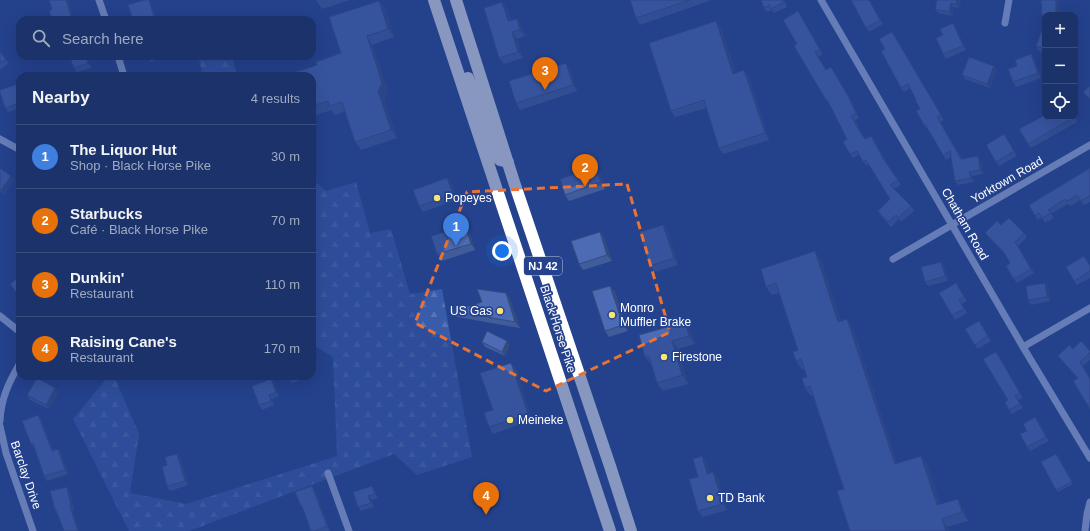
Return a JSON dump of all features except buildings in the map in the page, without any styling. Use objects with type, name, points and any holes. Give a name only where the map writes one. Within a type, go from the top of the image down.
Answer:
[{"type":"highway","name":"Black Horse Pike","points":[[434,0],[610,531]]},
{"type":"highway","name":"Black Horse Pike","points":[[456,0],[508,162],[631,531]]},
{"type":"highway","points":[[447,40],[455,44],[457,47],[497,157],[500,160],[508,162]]},
{"type":"street","points":[[99,0],[105,16]]},
{"type":"street","name":"Chatham Road","points":[[821,0],[1023,347],[1090,458]]},
{"type":"street","points":[[1005,23],[1009,0]]},
{"type":"street","points":[[119,60],[123,72]]},
{"type":"street","points":[[0,139],[16,148]]},
{"type":"street","name":"Yorktown Road","points":[[893,259],[1090,145]]},
{"type":"street","points":[[1023,347],[1090,308]]},
{"type":"street","points":[[0,316],[16,329]]},
{"type":"street","points":[[0,420],[0,408],[3,395],[16,370]]},
{"type":"street","name":"Barclay Drive","points":[[0,426],[6,453],[34,531]]},
{"type":"street","points":[[328,473],[349,531]]},
{"type":"street","points":[[1085,531],[1090,502]]},
{"type":"highlighted area","points":[[627,184],[670,332],[546,391],[415,323],[467,192]]},
{"type":"green space","points":[[199,60],[233,60],[236,72],[202,72]]},
{"type":"green space","points":[[316,182],[326,191],[356,182],[370,233],[391,229],[410,294],[442,289],[472,457],[417,475],[394,454],[189,531],[129,531],[73,419],[106,380],[116,380],[139,434],[130,493],[186,504],[337,456],[333,357],[316,346]]},
{"type":"place","name":"Dunkin'","points":[[545,90]]},
{"type":"place","name":"Starbucks","points":[[585,187]]},
{"type":"place","name":"Popeyes","points":[[437,198]]},
{"type":"place","name":"The Liquor Hut","points":[[456,246]]},
{"type":"place","name":"US Gas","points":[[500,311]]},
{"type":"place","name":"Monro Muffler Brake","points":[[612,315]]},
{"type":"place","name":"Firestone","points":[[664,357]]},
{"type":"place","name":"Meineke","points":[[510,420]]},
{"type":"place","name":"TD Bank","points":[[710,498]]},
{"type":"place","name":"Raising Cane's","points":[[486,515]]}]
